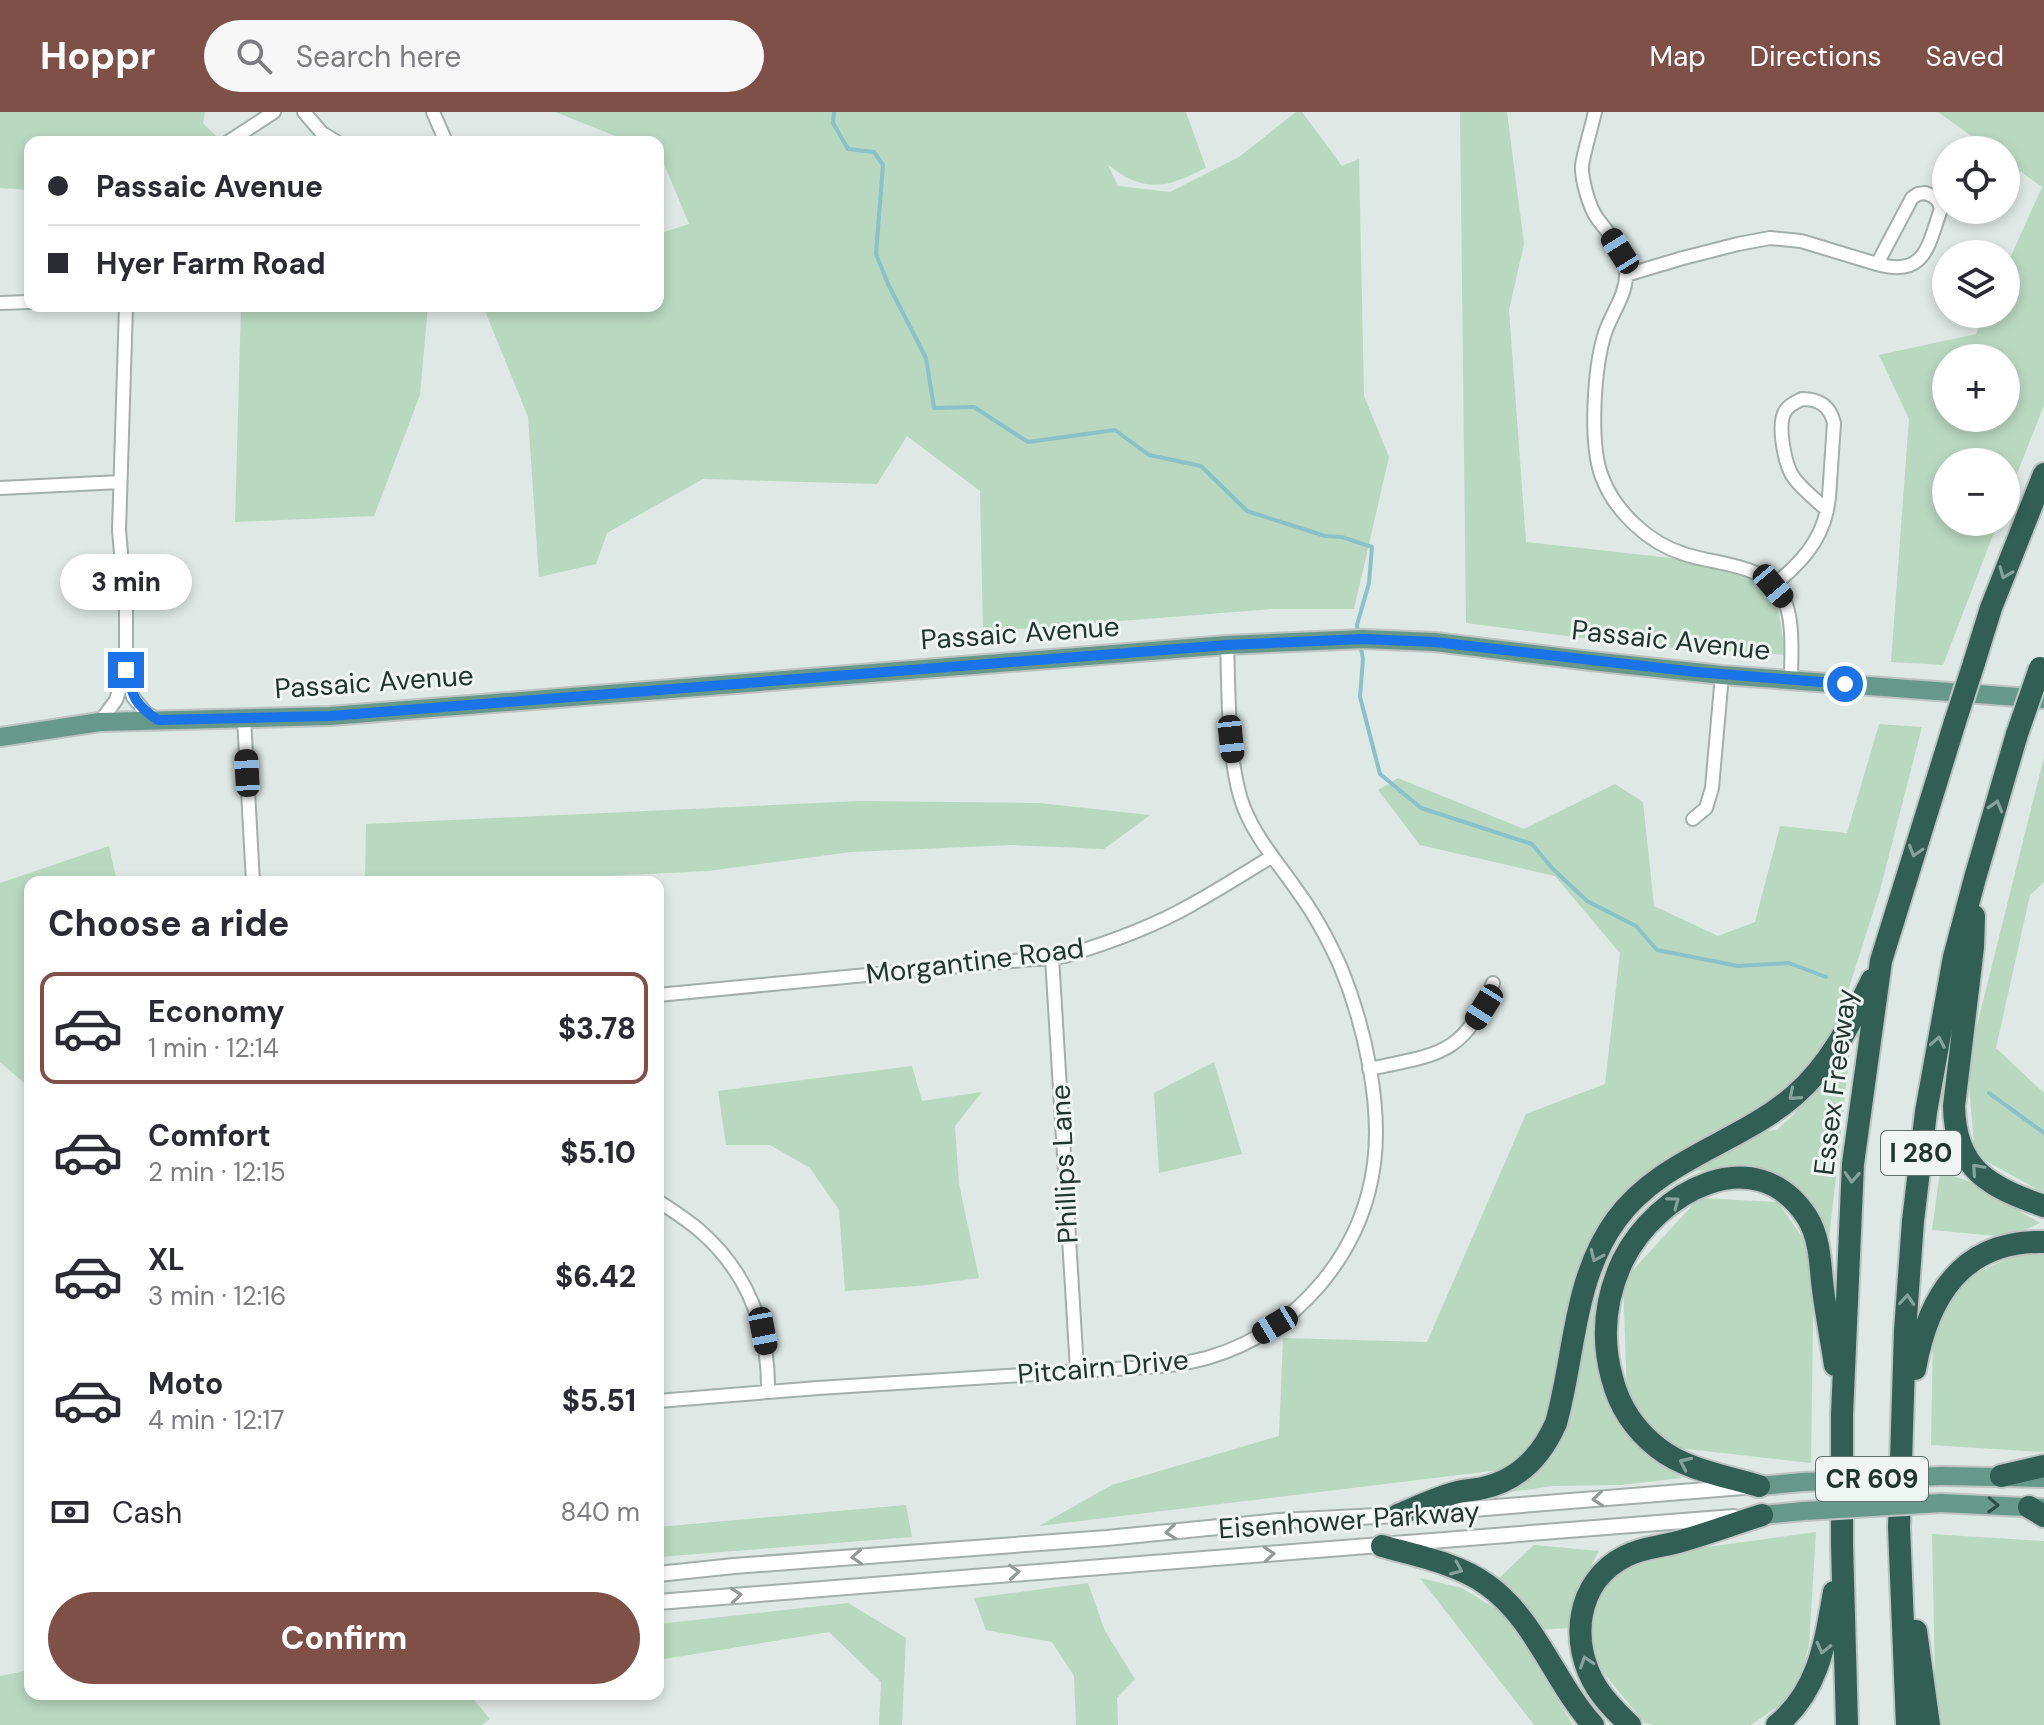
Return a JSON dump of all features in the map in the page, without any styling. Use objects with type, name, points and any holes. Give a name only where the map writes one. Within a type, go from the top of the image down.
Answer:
[{"type":"highway","name":"Essex Freeway","points":[[1847,1725],[1842,1415],[1853,1164],[1881,961],[1991,608],[2044,474]]},
{"type":"highway","name":"I 280","points":[[1907,1725],[1899,1527],[1906,1316],[1926,1112],[1954,957],[2017,734],[2042,663]]},
{"type":"highway","points":[[1975,878],[1973,947],[1954,1106],[1955,1125],[1965,1155],[1984,1178],[2010,1193],[2044,1206]]},
{"type":"highway","points":[[1398,1515],[1455,1493],[1503,1482],[1531,1463],[1556,1423],[1583,1292],[1597,1253],[1616,1221],[1657,1181],[1777,1109],[1801,1089],[1823,1066],[1849,1025],[1881,961]]},
{"type":"highway","points":[[1759,1486],[1696,1468],[1660,1450],[1634,1424],[1614,1384],[1606,1351],[1611,1293],[1632,1244],[1667,1206],[1712,1181],[1741,1177],[1772,1186],[1800,1208],[1817,1241],[1842,1415]]},
{"type":"highway","points":[[1903,1434],[1920,1340],[1945,1286],[1957,1273],[1986,1254],[2018,1243],[2044,1242]]},
{"type":"highway","points":[[2001,1476],[2044,1466]]},
{"type":"highway","points":[[1630,1725],[1598,1689],[1583,1658],[1580,1628],[1590,1589],[1606,1571],[1626,1556],[1762,1515]]},
{"type":"highway","points":[[1899,1527],[1929,1725]]},
{"type":"highway","points":[[1777,1725],[1797,1704],[1820,1663],[1842,1544]]},
{"type":"highway","points":[[1382,1546],[1444,1563],[1485,1583],[1504,1598],[1576,1705],[1593,1725]]},
{"type":"main road","name":"Passaic Avenue","points":[[0,737],[100,722],[330,716],[1227,645],[1356,640],[1435,642],[1722,675],[2044,699]]},
{"type":"main road","name":"Eisenhower Parkway","points":[[1759,1486],[1941,1476],[2044,1478]]},
{"type":"main road","name":"Eisenhower Parkway","points":[[1762,1515],[1941,1503],[2039,1511]]},
{"type":"street","points":[[237,136],[274,112]]},
{"type":"street","points":[[304,112],[327,136]]},
{"type":"street","points":[[433,112],[443,136]]},
{"type":"street","points":[[1595,112],[1582,169],[1594,214],[1620,251],[1626,267],[1626,283],[1598,358],[1594,394],[1600,474],[1612,499],[1632,522],[1652,538],[1680,553],[1746,568],[1761,575],[1773,586],[1783,599],[1789,615],[1791,680]]},
{"type":"street","points":[[1626,275],[1770,238],[1801,241],[1877,264],[1901,268],[1912,265],[1926,253],[1941,209],[1934,196],[1925,193],[1912,198],[1877,264]]},
{"type":"street","points":[[0,303],[24,302]]},
{"type":"street","points":[[126,312],[119,530],[126,611],[126,670],[133,697],[146,713],[158,720]]},
{"type":"street","points":[[1773,586],[1798,565],[1816,541],[1827,510],[1834,423],[1832,415],[1821,402],[1802,399],[1792,404],[1782,417],[1787,465],[1794,478],[1827,510]]},
{"type":"street","points":[[0,488],[120,482]]},
{"type":"street","name":"Pitcairn Drive","points":[[664,1401],[1162,1366],[1210,1357],[1244,1343],[1275,1325],[1312,1294],[1342,1255],[1358,1222],[1369,1188],[1376,1140],[1369,1069],[1356,1010],[1341,968],[1321,928],[1271,857],[1243,807],[1235,776],[1231,739],[1227,645]]},
{"type":"street","points":[[100,722],[116,700],[126,670]]},
{"type":"street","points":[[1693,819],[1706,808],[1712,788],[1722,675]]},
{"type":"street","points":[[244,718],[253,876]]},
{"type":"street","name":"Morgantine Road","points":[[664,994],[1065,956],[1100,946],[1190,906],[1271,857]]},
{"type":"street","name":"Phillips Lane","points":[[1052,957],[1077,1370]]},
{"type":"street","points":[[1369,1069],[1445,1051],[1474,1023],[1493,983]]},
{"type":"street","points":[[664,1205],[714,1244],[739,1276],[763,1331],[769,1371],[768,1392]]},
{"type":"street","name":"Eisenhower Parkway","points":[[664,1573],[1279,1521],[1398,1515],[1759,1486]]},
{"type":"street","name":"Eisenhower Parkway","points":[[664,1601],[956,1576],[1762,1515]]},
{"type":"green space","points":[[0,112],[205,112],[203,123],[216,136],[24,136],[24,190],[0,188]]},
{"type":"green space","points":[[555,112],[1186,112],[1206,168],[1178,181],[1151,185],[1127,178],[1108,165],[1118,186],[1170,192],[1239,157],[1296,112],[1302,112],[1342,166],[1359,159],[1364,396],[1389,457],[1354,609],[1272,609],[983,632],[980,491],[907,436],[877,484],[703,479],[607,533],[596,564],[539,577],[528,417],[485,312],[664,312],[664,232],[689,224],[664,164],[664,136],[615,136]]},
{"type":"green space","points":[[1460,112],[1507,112],[1524,244],[1509,310],[1526,542],[1771,569],[1786,655],[1645,646],[1466,623]]},
{"type":"green space","points":[[1938,112],[2044,112],[2044,405],[2020,466],[2020,448],[1932,448],[1932,536],[1993,536],[1943,665],[1891,662],[1909,419],[1879,355],[1976,334],[1979,328],[2020,328],[2018,240],[2042,187],[2020,171],[2020,136],[1971,136]]},
{"type":"green space","points":[[241,312],[427,312],[420,395],[374,516],[235,522]]},
{"type":"green space","points":[[1879,724],[1922,727],[1880,890],[1836,1029],[1779,1098],[1616,1207],[1547,1422],[1508,1469],[1039,1526],[1112,1485],[1279,1436],[1283,1338],[1427,1342],[1526,1114],[1605,1084],[1620,953],[1555,876],[1420,845],[1378,790],[1398,778],[1524,829],[1615,784],[1643,802],[1654,906],[1718,936],[1755,922],[1780,826],[1847,833]]},
{"type":"green space","points":[[2044,757],[2044,882],[2030,895],[1996,1048],[2044,1093],[2044,1193],[1975,1155],[1967,1065]]},
{"type":"green space","points":[[859,801],[1039,803],[1150,815],[1104,849],[1012,845],[851,852],[708,871],[605,876],[365,876],[366,824]]},
{"type":"green space","points":[[109,846],[116,876],[24,876],[24,1083],[0,1062],[0,883]]},
{"type":"green space","points":[[1850,1050],[1828,1248],[1814,1215],[1729,1170],[1686,1171],[1758,1132],[1777,1130]]},
{"type":"green space","points":[[1214,1062],[1242,1154],[1159,1173],[1154,1093]]},
{"type":"green space","points":[[912,1066],[922,1101],[982,1092],[955,1126],[959,1184],[979,1278],[845,1291],[839,1210],[810,1168],[770,1145],[726,1145],[718,1091]]},
{"type":"green space","points":[[1940,1172],[1968,1181],[2040,1223],[2008,1237],[1932,1230]]},
{"type":"green space","points":[[1699,1198],[1778,1202],[1813,1253],[1816,1276],[1811,1463],[1670,1447],[1627,1396],[1623,1281]]},
{"type":"green space","points":[[2027,1249],[2044,1254],[2044,1452],[1931,1445],[1933,1335],[1959,1282]]},
{"type":"green space","points":[[1597,1292],[1598,1362],[1611,1400],[1643,1451],[1682,1478],[1621,1485],[1553,1486],[1511,1492],[1547,1461],[1577,1375]]},
{"type":"green space","points":[[906,1505],[912,1537],[664,1557],[664,1526]]},
{"type":"green space","points":[[1816,1532],[1809,1645],[1796,1694],[1751,1725],[1645,1723],[1590,1657],[1598,1590],[1641,1556]]},
{"type":"green space","points":[[1932,1534],[2044,1541],[2044,1725],[1938,1725]]},
{"type":"green space","points":[[1534,1545],[1599,1551],[1580,1588],[1569,1628],[1535,1630],[1524,1603],[1497,1580]]},
{"type":"green space","points":[[1420,1578],[1462,1588],[1506,1615],[1573,1725],[1534,1725]]},
{"type":"green space","points":[[1088,1583],[1105,1631],[1135,1679],[1117,1698],[1118,1725],[1076,1725],[1074,1676],[1052,1642],[986,1630],[974,1598]]},
{"type":"green space","points":[[848,1603],[906,1638],[902,1725],[879,1725],[881,1682],[829,1632],[664,1659],[664,1623]]},
{"type":"green space","points":[[24,1671],[24,1700],[474,1700],[490,1719],[482,1725],[0,1725],[0,1676]]},
{"type":"waterway","points":[[834,112],[833,123],[848,149],[874,152],[883,165],[876,254],[926,358],[934,408],[974,407],[1028,442],[1115,430],[1149,455],[1201,466],[1247,511],[1325,536],[1342,537],[1372,547],[1369,583],[1357,625],[1358,635]]},
{"type":"waterway","points":[[1360,643],[1363,659],[1360,697],[1380,774],[1421,808],[1532,844],[1587,901],[1636,926],[1657,950],[1738,966],[1789,963],[1826,977]]},
{"type":"waterway","points":[[1989,1093],[2044,1133]]},
{"type":"route","points":[[126,670],[133,697],[146,713],[158,720],[330,716],[1227,645],[1363,639],[1435,642],[1696,672],[1845,684]]}]
